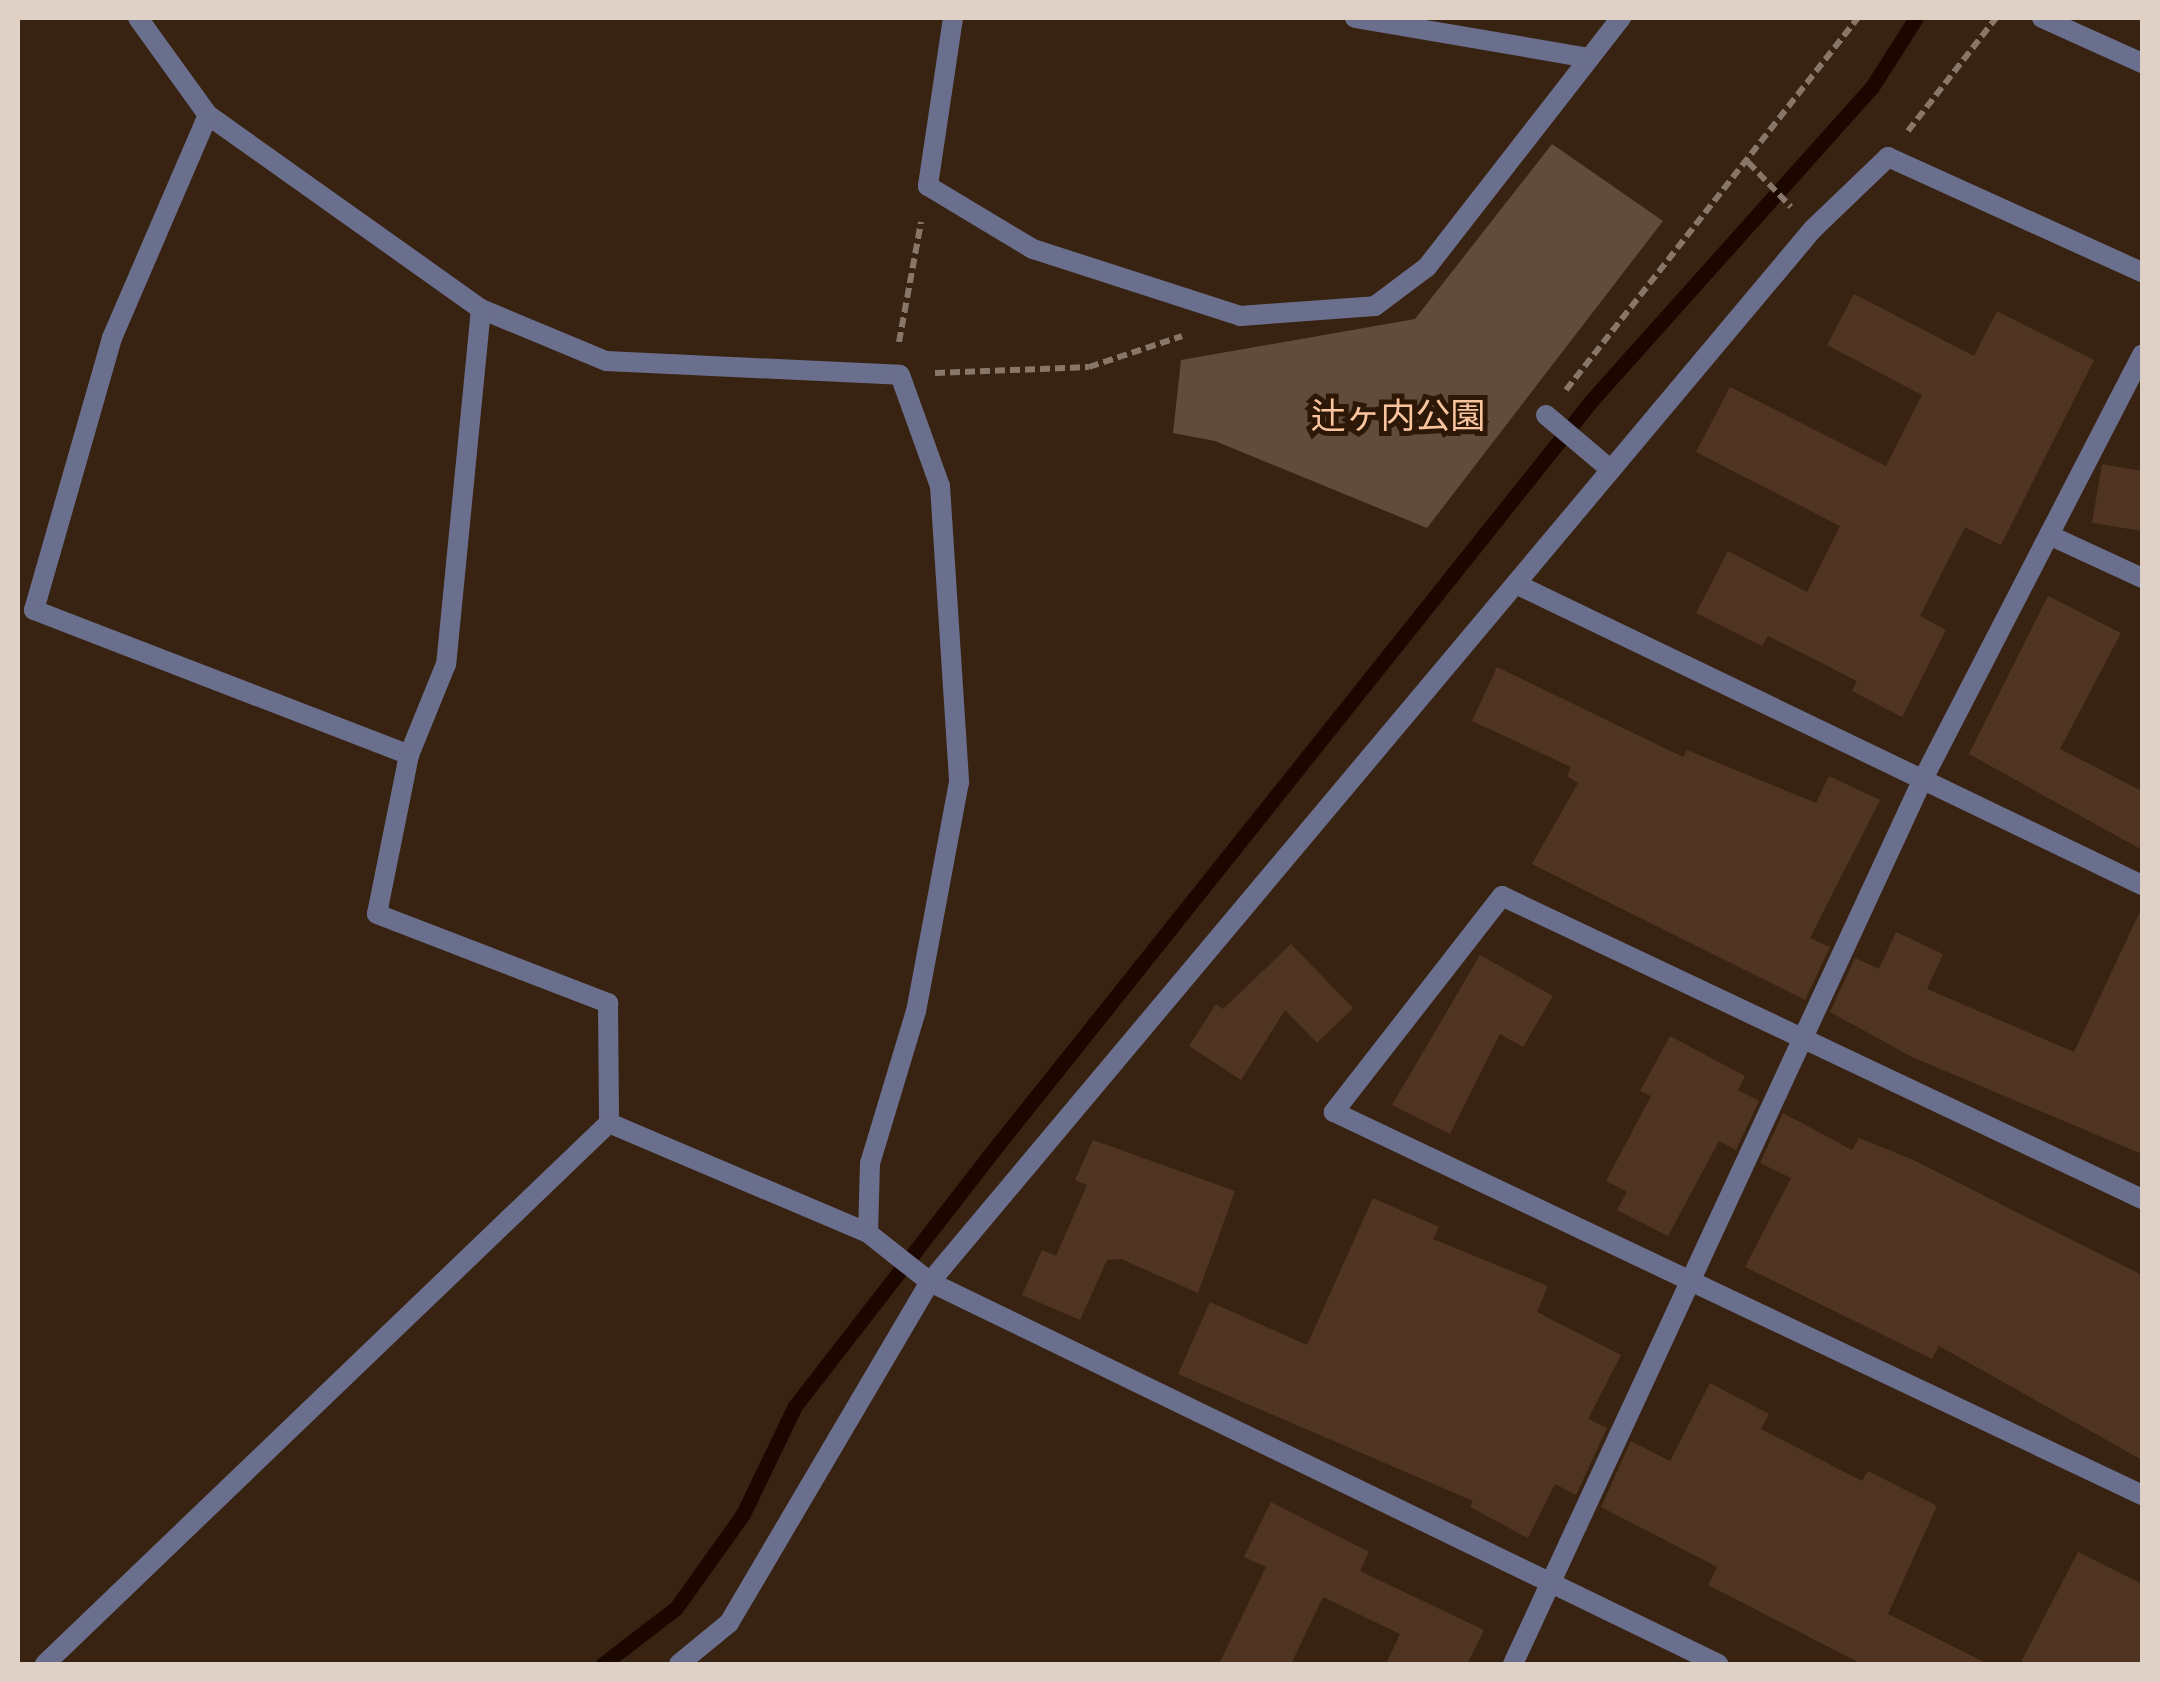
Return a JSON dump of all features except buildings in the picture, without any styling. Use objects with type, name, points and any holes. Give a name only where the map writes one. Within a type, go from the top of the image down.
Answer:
[{"type":"street","points":[[138,18],[208,115],[481,308],[606,361],[900,375],[940,486],[959,782],[916,1011],[870,1163],[868,1233]]},
{"type":"street","points":[[953,18],[928,186],[1033,249],[1240,316],[1375,306],[1426,267],[1621,18]]},
{"type":"street","points":[[1355,18],[1590,58]]},
{"type":"street","points":[[2042,18],[2142,63]]},
{"type":"street","points":[[208,115],[112,338],[34,610],[409,755]]},
{"type":"street","points":[[680,1664],[729,1623],[930,1282],[1812,230],[1888,158],[2142,272]]},
{"type":"street","points":[[45,1664],[609,1122],[608,1003],[377,914],[409,755],[446,664],[481,308]]},
{"type":"street","points":[[1513,1664],[1922,781],[2142,354]]},
{"type":"street","points":[[1546,415],[1611,470]]},
{"type":"street","points":[[2050,535],[2142,578]]},
{"type":"street","points":[[1516,584],[2142,885]]},
{"type":"street","points":[[2142,1199],[1502,896],[1334,1112],[2142,1496]]},
{"type":"street","points":[[609,1122],[868,1233],[930,1282],[1718,1664]]},
{"type":"path","points":[[1546,415],[1858,18]]},
{"type":"path","points":[[1888,158],[1996,18]]},
{"type":"path","points":[[1748,162],[1812,230]]},
{"type":"path","points":[[928,186],[899,335],[900,375],[1089,368],[1240,316]]},
{"type":"green space","name":"辻ヶ内公園","points":[[1552,144],[1663,221],[1427,528],[1215,441],[1173,433],[1181,360],[1415,319]]},
{"type":"waterway","points":[[603,1664],[676,1608],[743,1514],[795,1406],[988,1157],[1591,401],[1872,87],[1916,18]]}]
